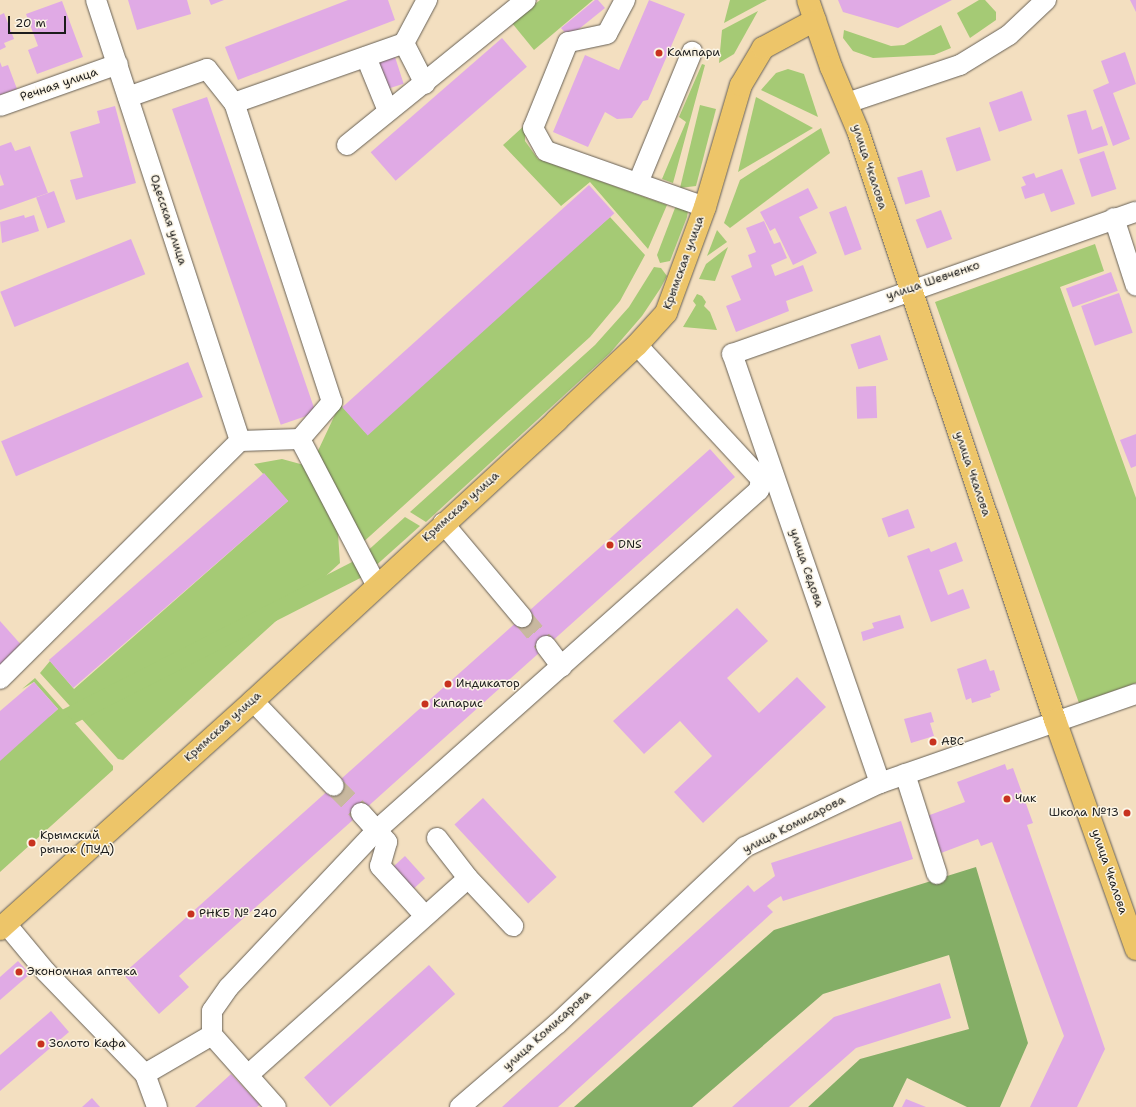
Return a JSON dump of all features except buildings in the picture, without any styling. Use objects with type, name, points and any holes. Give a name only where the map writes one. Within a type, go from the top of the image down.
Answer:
[{"type":"main road","name":"улица Чкалова","points":[[812,10],[847,103],[1055,720],[1136,949]]},
{"type":"main road","name":"Крымская улица","points":[[3,927],[253,701],[443,523],[637,345],[666,313],[705,206],[742,85],[763,48],[812,10]]},
{"type":"street","name":"Одесская улица","points":[[96,0],[240,441]]},
{"type":"street","points":[[234,103],[366,57],[404,42],[427,0]]},
{"type":"street","points":[[347,145],[388,111],[425,84],[526,0]]},
{"type":"street","points":[[625,0],[607,34],[568,42],[533,128],[546,151],[705,206]]},
{"type":"street","points":[[847,103],[960,65],[1009,35],[1046,0]]},
{"type":"street","points":[[404,42],[425,84]]},
{"type":"street","points":[[638,183],[692,52]]},
{"type":"street","points":[[366,57],[388,111]]},
{"type":"street","name":"Речная улица","points":[[0,106],[118,64]]},
{"type":"street","points":[[0,679],[240,441],[300,439],[332,402],[234,103],[207,69],[128,97]]},
{"type":"street","name":"улица Шевченко","points":[[732,354],[909,289],[1114,218],[1136,212]]},
{"type":"street","points":[[1114,218],[1136,286]]},
{"type":"street","points":[[276,1107],[212,1035],[212,1011],[229,987],[378,829],[562,667],[759,490],[761,479],[637,345]]},
{"type":"street","name":"улица Седова","points":[[732,354],[880,783]]},
{"type":"street","points":[[300,439],[377,586]]},
{"type":"street","points":[[443,523],[522,617]]},
{"type":"street","points":[[546,646],[562,667]]},
{"type":"street","name":"улица Комисарова","points":[[460,1107],[557,1024],[745,847],[880,783],[1055,720],[1136,694]]},
{"type":"street","points":[[253,701],[334,786]]},
{"type":"street","points":[[905,774],[937,874]]},
{"type":"street","points":[[360,813],[378,829],[387,842],[380,866],[425,916]]},
{"type":"street","points":[[437,838],[468,878],[513,926]]},
{"type":"street","points":[[248,1075],[468,878]]},
{"type":"street","points":[[3,927],[145,1074],[157,1107]]},
{"type":"street","points":[[145,1074],[212,1035]]},
{"type":"green space","points":[[540,0],[593,0],[534,50],[512,23]]},
{"type":"green space","points":[[730,0],[767,0],[724,23]]},
{"type":"green space","points":[[979,0],[985,0],[996,12],[996,20],[970,38],[957,13]]},
{"type":"green space","points":[[758,11],[734,54],[719,63],[722,30]]},
{"type":"green space","points":[[941,25],[951,48],[934,55],[873,58],[853,51],[843,38],[844,30],[891,46],[904,45]]},
{"type":"green space","points":[[702,64],[705,65],[673,183],[662,179],[686,122],[679,117]]},
{"type":"green space","points":[[788,69],[804,74],[818,117],[761,90],[776,73]]},
{"type":"green space","points":[[756,97],[813,128],[738,172]]},
{"type":"green space","points":[[700,105],[716,109],[696,186],[680,188]]},
{"type":"green space","points":[[525,125],[525,141],[538,159],[667,205],[648,249],[590,182],[561,206],[503,145]]},
{"type":"green space","points":[[821,128],[830,153],[730,228],[724,223],[740,180]]},
{"type":"green space","points":[[678,206],[688,211],[687,217],[670,261],[660,263],[657,255],[675,208]]},
{"type":"green space","points":[[610,217],[645,255],[620,301],[590,337],[360,545],[316,455],[340,404],[365,432]]},
{"type":"green space","points":[[717,230],[727,242],[707,256]]},
{"type":"green space","points":[[1095,244],[1104,271],[1060,287],[1136,498],[1136,683],[1079,703],[935,302]]},
{"type":"green space","points":[[728,247],[715,281],[699,279],[706,264]]},
{"type":"green space","points":[[654,267],[661,268],[667,276],[642,316],[610,353],[426,522],[410,512],[595,345],[629,307]]},
{"type":"green space","points":[[697,294],[702,296],[706,302],[704,306],[710,312],[717,330],[683,327],[696,305],[693,301]]},
{"type":"green space","points":[[282,459],[304,465],[322,495],[338,534],[340,563],[123,760],[118,759],[40,673],[50,661],[74,689],[288,501],[254,464]]},
{"type":"green space","points":[[405,517],[420,526],[372,569],[364,554]]},
{"type":"green space","points":[[358,559],[366,575],[0,762],[0,741]]},
{"type":"green space","points":[[35,678],[113,766],[113,770],[0,872],[0,761],[58,709],[34,682],[22,689]]},
{"type":"green space","points":[[976,867],[1028,1043],[1000,1107],[967,1107],[907,1078],[893,1107],[808,1107],[860,1059],[969,1029],[949,955],[823,994],[692,1107],[574,1107],[774,930]]},
{"type":"tunnel","points":[[522,617],[546,646]]},
{"type":"tunnel","points":[[334,786],[361,813]]},
{"type":"place","name":"Кампари","points":[[659,53]]},
{"type":"place","name":"DNS","points":[[610,545]]},
{"type":"place","name":"Индикатор","points":[[448,684]]},
{"type":"place","name":"Кипарис","points":[[425,704]]},
{"type":"place","name":"ABC","points":[[933,742]]},
{"type":"place","name":"Чик","points":[[1007,799]]},
{"type":"place","name":"Школа №13","points":[[1127,813]]},
{"type":"place","name":"Крымский рынок (ПУД)","points":[[32,843]]},
{"type":"place","name":"РНКБ № 240","points":[[191,914]]},
{"type":"place","name":"Экономная аптека","points":[[19,972]]},
{"type":"place","name":"Золото Кафа","points":[[41,1044]]}]
